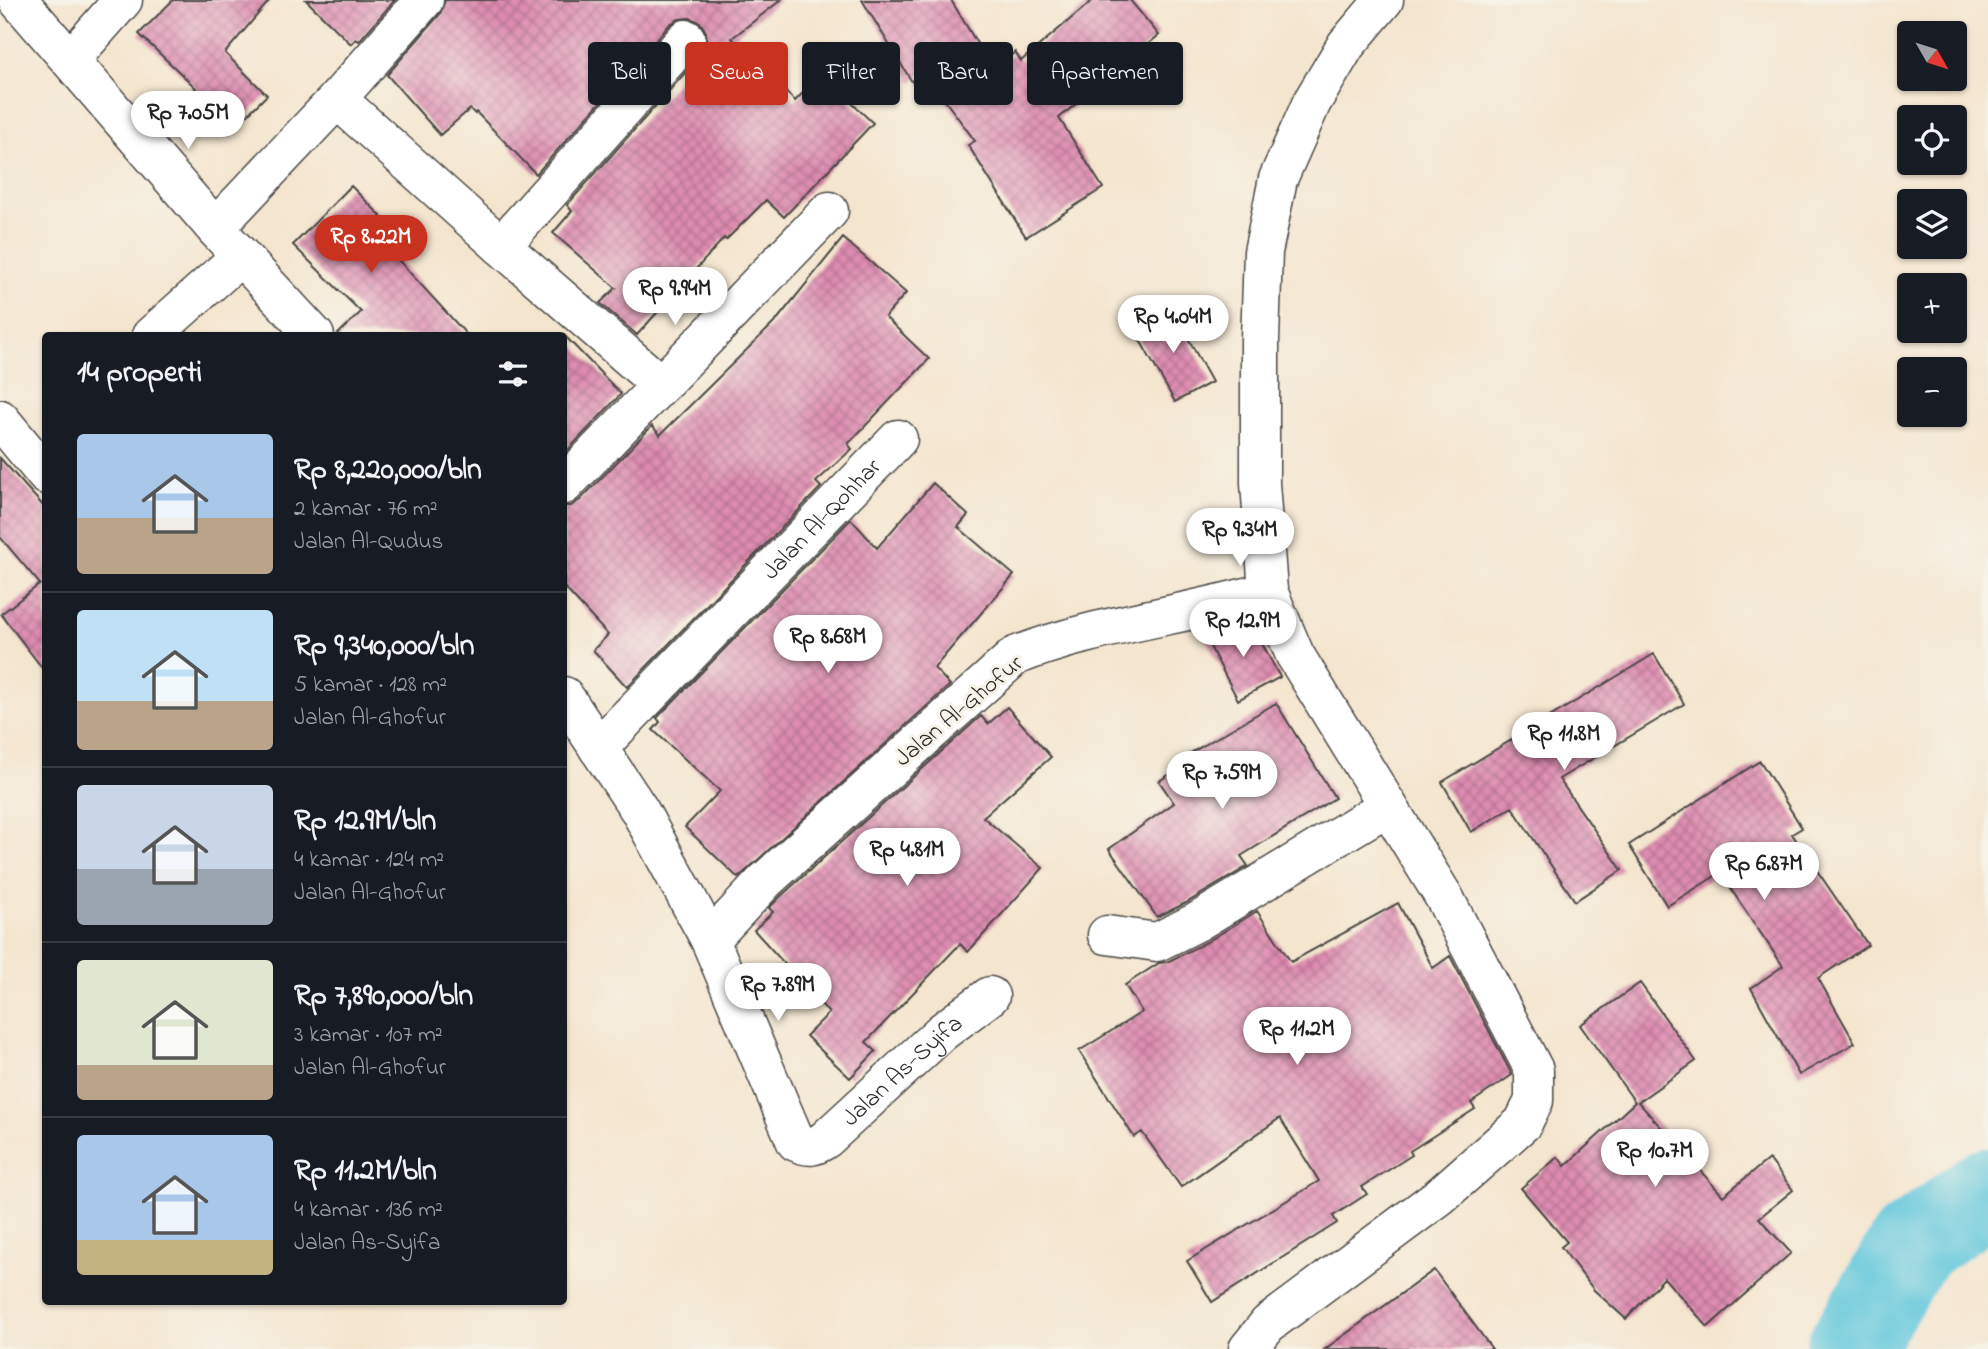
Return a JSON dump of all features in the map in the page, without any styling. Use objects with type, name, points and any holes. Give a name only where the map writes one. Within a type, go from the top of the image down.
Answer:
[{"type":"street","points":[[18,0],[215,228],[312,332]]},
{"type":"street","points":[[71,59],[123,0]]},
{"type":"street","points":[[215,228],[337,99],[424,0]]},
{"type":"street","points":[[1248,1349],[1268,1324],[1440,1196],[1523,1123],[1534,1101],[1534,1070],[1444,897],[1294,655],[1268,591],[1260,484],[1263,252],[1278,179],[1312,102],[1346,45],[1384,0]]},
{"type":"street","points":[[501,246],[686,39]]},
{"type":"street","points":[[337,99],[661,385]]},
{"type":"street","points":[[567,482],[829,211]]},
{"type":"street","points":[[156,332],[241,256]]},
{"type":"street","points":[[0,419],[29,455]]},
{"type":"street","name":"Jalan Al-Qohhar","points":[[598,748],[898,439]]},
{"type":"street","name":"Jalan Al-Ghofur","points":[[710,940],[765,881],[1015,656],[1044,644],[1229,603],[1268,591]]},
{"type":"street","points":[[567,701],[640,811],[710,940]]},
{"type":"street","points":[[1107,935],[1157,942],[1196,922],[1388,806]]},
{"type":"street","name":"Jalan As-Syifa","points":[[710,940],[796,1142],[806,1147],[816,1147],[906,1067],[942,1031],[990,996]]},
{"type":"building","points":[[173,0],[270,0],[225,53],[267,95],[229,133],[190,94],[196,88],[139,34]]},
{"type":"building","points":[[306,0],[395,0],[359,41],[356,39],[351,44]]},
{"type":"building","points":[[445,0],[781,0],[732,38],[736,42],[707,42],[706,32],[700,22],[690,18],[679,19],[670,24],[654,42],[588,42],[588,105],[598,105],[536,174],[470,109],[440,135],[387,75],[440,14]]},
{"type":"building","points":[[862,0],[951,0],[976,42],[914,42],[912,82],[900,62],[900,42],[888,42]]},
{"type":"building","points":[[1093,0],[1130,0],[1159,35],[1151,42],[1043,42]]},
{"type":"building","points":[[1015,52],[1021,61],[1027,56],[1027,105],[1075,105],[1059,118],[1103,188],[1026,237],[968,145],[975,141],[948,105],[1013,105],[1013,54]]},
{"type":"building","points":[[685,73],[685,105],[788,105],[788,94],[795,101],[802,94],[802,105],[854,105],[873,123],[784,217],[766,200],[726,240],[724,238],[637,335],[600,303],[616,288],[553,233],[572,211],[567,205],[656,105],[671,105],[671,89]]},
{"type":"building","points":[[351,186],[381,216],[369,228],[464,332],[340,332],[361,312],[293,245]]},
{"type":"building","points":[[843,238],[906,293],[885,317],[929,359],[848,444],[852,449],[816,482],[821,487],[627,687],[593,650],[608,635],[567,590],[567,506],[580,500],[652,426],[660,435],[776,321]]},
{"type":"building","points":[[1171,307],[1212,382],[1175,402],[1133,328]]},
{"type":"building","points":[[567,338],[621,394],[567,451]]},
{"type":"building","points":[[0,458],[42,505],[42,668],[1,614],[40,584],[0,537]]},
{"type":"building","points":[[933,483],[968,515],[958,527],[1014,575],[934,668],[950,685],[738,878],[685,827],[720,791],[653,730],[660,722],[657,718],[851,519],[877,548]]},
{"type":"building","points":[[1249,619],[1280,677],[1238,700],[1207,641]]},
{"type":"building","points":[[1654,654],[1684,704],[1559,779],[1622,870],[1575,901],[1512,807],[1471,832],[1442,782]]},
{"type":"building","points":[[1276,703],[1335,798],[1241,856],[1248,866],[1157,917],[1109,849],[1174,803],[1159,781],[1192,760],[1189,754]]},
{"type":"building","points":[[1007,707],[1051,757],[983,817],[1043,868],[968,952],[960,944],[866,1042],[876,1051],[850,1078],[806,1036],[829,1013],[754,930],[773,912],[769,908],[780,897],[981,716],[988,724]]},
{"type":"building","points":[[1760,761],[1802,828],[1792,834],[1868,945],[1818,978],[1855,1043],[1799,1075],[1751,988],[1783,966],[1720,873],[1667,906],[1629,845]]},
{"type":"building","points":[[1398,903],[1433,968],[1450,956],[1512,1075],[1471,1103],[1475,1109],[1410,1151],[1412,1155],[1362,1187],[1367,1194],[1333,1216],[1337,1223],[1212,1302],[1187,1261],[1319,1181],[1280,1118],[1181,1187],[1142,1132],[1134,1137],[1079,1051],[1142,1012],[1125,985],[1159,963],[1167,962],[1207,942],[1257,911],[1291,962]]},
{"type":"building","points":[[1640,983],[1696,1061],[1638,1102],[1723,1196],[1769,1159],[1793,1190],[1759,1218],[1791,1253],[1708,1327],[1664,1278],[1626,1319],[1594,1290],[1561,1247],[1567,1242],[1521,1188],[1558,1157],[1565,1166],[1635,1102],[1580,1025]]},
{"type":"building","points":[[1434,1270],[1492,1349],[1325,1349]]},
{"type":"waterway","points":[[1849,1349],[1911,1246],[1988,1190]]}]
